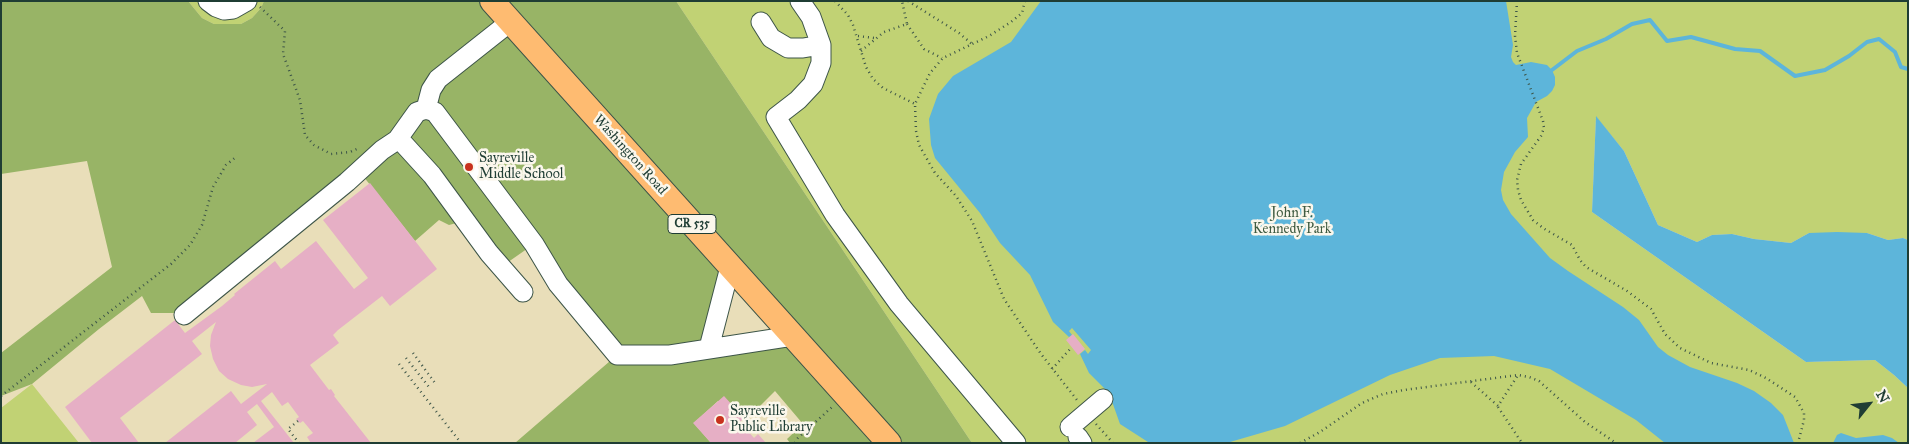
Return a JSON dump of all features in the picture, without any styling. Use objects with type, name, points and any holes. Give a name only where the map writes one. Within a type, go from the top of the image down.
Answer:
[{"type":"main road","name":"Washington Road","points":[[492,1],[886,442]]},
{"type":"lane","points":[[208,1],[224,10],[253,3]]},
{"type":"lane","points":[[800,1],[811,17],[821,45],[821,63],[813,84],[798,100],[776,117],[835,215],[899,304],[1016,443]]},
{"type":"lane","points":[[426,109],[431,90],[438,79],[510,22]]},
{"type":"lane","points":[[761,22],[772,38],[788,48],[821,45]]},
{"type":"lane","points":[[184,315],[347,182],[390,145],[417,112],[426,109],[434,112],[534,244],[558,284],[617,355],[670,355],[793,336]]},
{"type":"lane","points":[[390,145],[401,142],[432,175],[489,254],[523,292]]},
{"type":"lane","points":[[709,348],[730,267]]},
{"type":"lane","points":[[1077,436],[1087,413],[1103,399]]},
{"type":"path","points":[[835,1],[848,14],[858,36],[866,67],[873,79],[883,88],[915,104]]},
{"type":"path","points":[[902,1],[907,24],[924,49],[943,58]]},
{"type":"path","points":[[908,1],[959,33],[972,44]]},
{"type":"path","points":[[1025,1],[1022,13],[1016,18],[995,33],[943,58],[930,73],[915,104],[916,131],[919,145],[935,173],[965,208],[972,221],[1004,299],[1020,325],[1087,413],[1114,443]]},
{"type":"path","points":[[1517,1],[1515,36],[1520,63],[1542,115],[1544,128],[1537,142],[1521,164],[1517,180],[1518,190],[1533,220],[1572,245],[1580,260],[1586,266],[1627,291],[1651,309],[1665,334],[1680,348],[1712,363],[1748,370],[1766,378],[1795,397],[1804,413],[1799,442]]},
{"type":"path","points":[[253,3],[285,32],[283,54],[300,100],[305,135],[314,145],[331,154],[350,152],[362,147],[390,145]]},
{"type":"path","points":[[861,50],[889,29],[903,27],[907,24]]},
{"type":"path","points":[[858,36],[875,38]]},
{"type":"path","points":[[1,396],[171,264],[186,249],[202,225],[213,187],[226,166],[236,157]]},
{"type":"path","points":[[1052,369],[1072,348]]},
{"type":"path","points":[[413,353],[435,383]]},
{"type":"path","points":[[406,358],[429,387]]},
{"type":"path","points":[[399,364],[461,443]]},
{"type":"path","points":[[1498,406],[1518,375]]},
{"type":"path","points":[[1300,443],[1320,432],[1362,403],[1382,394],[1518,375],[1529,377],[1539,382],[1586,422],[1616,443]]},
{"type":"path","points":[[1471,382],[1498,406],[1522,443]]},
{"type":"path","points":[[795,443],[798,438],[837,403]]},
{"type":"path","points":[[298,422],[288,429],[299,443]]},
{"type":"green space","points":[[1,1],[188,1],[202,18],[214,24],[241,24],[252,18],[261,8],[264,1],[676,1],[972,443],[790,443],[787,439],[803,424],[775,391],[756,410],[747,410],[741,415],[736,410],[718,401],[694,423],[711,443],[515,443],[617,355],[534,244],[501,267],[464,221],[449,225],[439,220],[415,241],[359,171],[184,315],[151,313],[142,296],[32,384],[1,396],[1,353],[112,267],[87,161],[1,174]],"holes":[[[731,268],[793,336],[710,348]]]},
{"type":"green space","points":[[188,1],[264,1],[261,8],[252,18],[241,24],[228,26],[214,24],[202,18]]},
{"type":"green space","name":"John F. Kennedy Park","points":[[676,1],[1908,1],[1908,240],[1903,238],[1888,240],[1867,233],[1809,233],[1791,243],[1754,239],[1732,234],[1712,235],[1697,242],[1658,225],[1624,151],[1596,117],[1592,212],[1806,362],[1875,360],[1908,388],[1908,443],[972,443]]},
{"type":"green space","points":[[32,384],[79,443],[1,443],[1,408]]},
{"type":"water","name":"John F. Kennedy Park","points":[[1041,1],[1506,1],[1513,45],[1511,57],[1513,62],[1516,65],[1531,62],[1547,65],[1555,77],[1555,85],[1552,91],[1536,102],[1527,118],[1528,137],[1515,152],[1504,172],[1501,190],[1503,200],[1511,214],[1550,258],[1623,307],[1639,320],[1658,347],[1668,355],[1690,367],[1737,383],[1754,391],[1771,403],[1783,415],[1794,443],[1665,443],[1636,420],[1550,369],[1494,356],[1440,358],[1390,375],[1285,426],[1230,442],[1148,442],[1120,424],[1109,393],[1089,373],[1080,354],[1085,350],[1088,354],[1091,350],[1072,328],[1069,331],[1072,335],[1069,337],[1053,322],[1030,275],[1000,243],[980,213],[935,158],[931,145],[929,119],[938,94],[953,76],[1011,42]]},
{"type":"water","points":[[1596,116],[1624,151],[1658,225],[1697,242],[1712,235],[1732,234],[1754,239],[1791,243],[1809,233],[1837,232],[1867,233],[1888,240],[1903,238],[1908,240],[1908,388],[1875,360],[1806,362],[1592,212]]},
{"type":"water","points":[[1841,433],[1856,438],[1883,435],[1899,443],[1833,443],[1837,435]]},
{"type":"building","points":[[370,183],[437,269],[390,306],[382,296],[338,330],[333,335],[339,343],[310,365],[329,390],[331,389],[334,396],[371,443],[311,443],[307,437],[313,433],[303,421],[300,423],[296,419],[299,417],[288,402],[282,406],[272,392],[261,401],[294,443],[253,443],[274,427],[257,404],[247,412],[257,425],[235,443],[165,443],[231,391],[241,404],[267,384],[252,387],[241,385],[228,379],[219,371],[213,359],[210,346],[211,335],[216,322],[192,341],[202,354],[120,418],[139,443],[92,443],[65,407],[175,320],[185,333],[222,306],[275,261],[281,269],[316,241],[354,289],[368,278],[323,220]]},
{"type":"building","points":[[1073,334],[1085,349],[1078,355],[1066,340]]},
{"type":"building","name":"Sayreville Public Library","points":[[724,396],[744,418],[740,422],[754,438],[758,434],[766,443],[711,443],[693,423]]},
{"type":"waterway","points":[[1552,70],[1577,51],[1606,39],[1632,24],[1650,20],[1667,41],[1691,37],[1735,49],[1760,51],[1795,76],[1825,70],[1849,56],[1867,42],[1879,39],[1895,52],[1901,67],[1908,69]]},
{"type":"place","name":"Sayreville Middle School","points":[[469,167]]},
{"type":"place","name":"Sayreville Public Library","points":[[720,420]]}]
